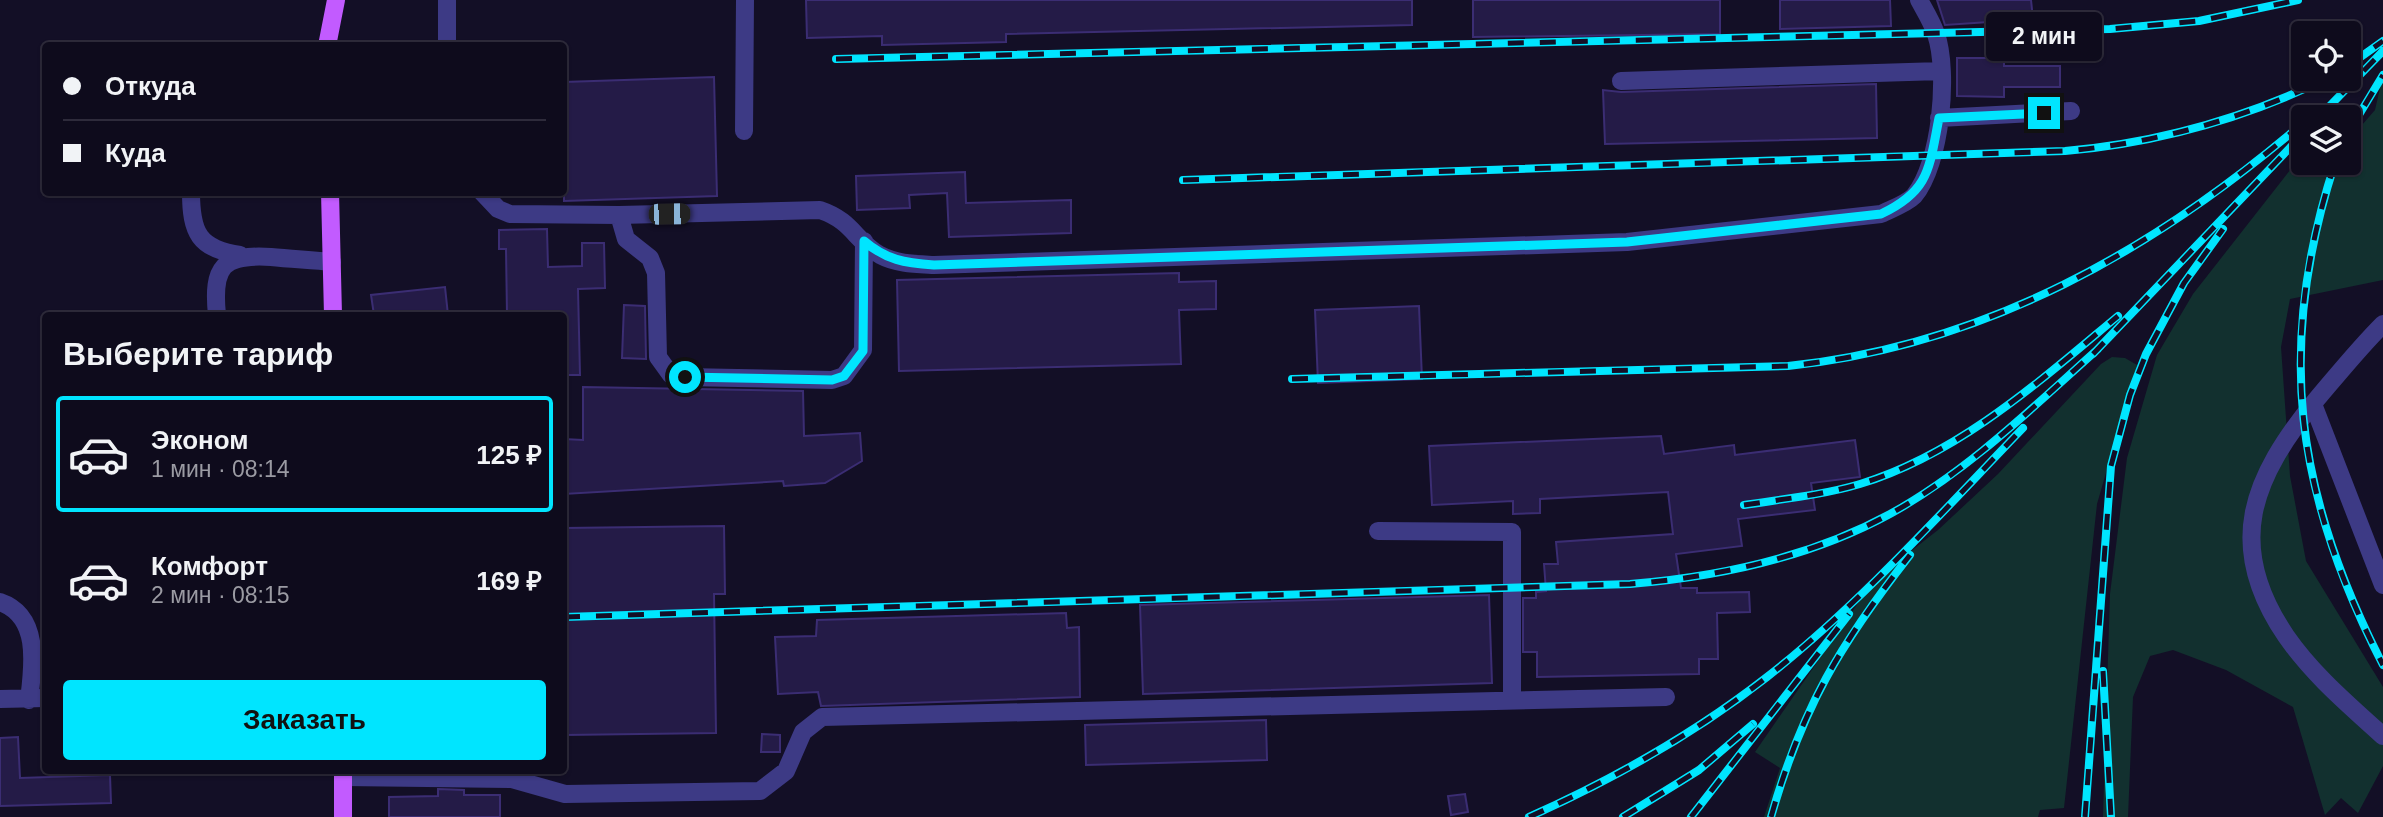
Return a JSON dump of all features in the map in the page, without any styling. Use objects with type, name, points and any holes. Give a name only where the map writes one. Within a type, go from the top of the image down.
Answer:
[{"type":"main road","points":[[327,42],[335,0]]},
{"type":"main road","points":[[330,196],[333,312]]},
{"type":"main road","points":[[343,774],[343,817]]},
{"type":"lane","points":[[329,23],[346,0]]},
{"type":"lane","points":[[447,0],[447,42]]},
{"type":"lane","points":[[744,131],[745,0]]},
{"type":"lane","points":[[486,196],[498,209],[510,214],[619,215],[820,210],[839,217],[878,254],[894,261],[934,265],[1627,242],[1868,216],[1881,214],[1913,197],[1931,158],[1939,118],[1941,71],[1937,35],[1920,0]]},
{"type":"lane","points":[[1621,80],[1941,71]]},
{"type":"lane","points":[[1939,118],[2071,111]]},
{"type":"lane","points":[[191,196],[191,214],[201,240],[217,251],[240,256],[332,262]]},
{"type":"lane","points":[[619,215],[626,239],[650,258],[656,273],[658,357],[671,375],[685,377],[832,380],[844,376],[863,351],[864,241]]},
{"type":"lane","points":[[217,312],[216,280],[224,266],[240,256]]},
{"type":"lane","points":[[2383,324],[2289,432],[2266,471],[2252,519],[2254,568],[2263,596],[2287,638],[2325,682],[2383,736]]},
{"type":"lane","points":[[2313,404],[2383,585]]},
{"type":"lane","points":[[1378,531],[1512,532],[1512,699]]},
{"type":"lane","points":[[0,602],[7,605],[23,621],[31,637],[37,699],[0,699]]},
{"type":"lane","points":[[343,774],[512,779],[565,794],[760,791],[786,771],[803,732],[822,717],[1666,697]]},
{"type":"green space","points":[[2383,75],[2383,280],[2290,299],[2281,347],[2290,476],[2306,561],[2383,687],[2383,766],[2358,813],[2341,798],[2325,815],[2293,707],[2226,670],[2173,650],[2150,656],[2133,697],[2128,817],[2103,817],[2110,594],[2127,458],[2157,355],[2193,294],[2291,169],[2291,175],[2361,175],[2361,126],[2375,110]]},
{"type":"green space","points":[[2112,357],[2125,358],[2137,365],[2097,504],[2064,808],[2040,810],[2038,817],[1764,817],[1780,768],[1755,752],[1874,580],[1938,530],[1998,474],[2101,364]]},
{"type":"building","points":[[806,0],[1412,0],[1412,25],[1006,34],[1006,42],[882,45],[882,36],[807,38]]},
{"type":"building","points":[[1473,0],[1720,0],[1720,34],[1473,37]]},
{"type":"building","points":[[1780,0],[1890,0],[1891,26],[1780,29]]},
{"type":"building","points":[[1937,0],[2031,0],[2033,19],[1945,25]]},
{"type":"building","points":[[1957,58],[2004,58],[2004,66],[2060,66],[2060,87],[2004,87],[2004,97],[1957,96]]},
{"type":"building","points":[[714,77],[717,196],[564,201],[564,196],[567,196],[567,82]]},
{"type":"building","points":[[1876,84],[1877,138],[1605,144],[1603,90],[1621,92]]},
{"type":"building","points":[[965,172],[966,203],[1071,200],[1071,233],[949,237],[947,193],[909,195],[910,208],[857,210],[856,176]]},
{"type":"building","points":[[547,229],[548,267],[582,266],[582,243],[604,243],[605,288],[578,289],[580,375],[567,375],[567,312],[507,312],[506,249],[499,249],[499,230]]},
{"type":"building","points":[[1179,273],[1179,282],[1216,281],[1216,309],[1179,310],[1181,364],[899,371],[897,280]]},
{"type":"building","points":[[445,287],[448,312],[374,312],[371,295]]},
{"type":"building","points":[[624,305],[645,306],[646,359],[622,358]]},
{"type":"building","points":[[1419,306],[1422,379],[1318,383],[1315,310]]},
{"type":"building","points":[[583,387],[803,391],[804,436],[860,433],[862,461],[825,483],[784,486],[783,481],[567,494],[567,439],[583,440]]},
{"type":"building","points":[[1661,436],[1664,454],[1734,445],[1735,455],[1855,440],[1860,477],[1811,483],[1815,510],[1738,519],[1742,546],[1676,554],[1681,588],[1697,588],[1697,593],[1749,592],[1750,612],[1717,613],[1718,659],[1699,659],[1699,674],[1537,677],[1537,652],[1523,652],[1523,598],[1536,598],[1536,592],[1546,591],[1544,564],[1558,564],[1556,542],[1673,534],[1668,492],[1540,499],[1540,513],[1513,514],[1513,501],[1432,505],[1429,446]]},
{"type":"building","points":[[724,526],[725,594],[714,594],[716,733],[567,735],[567,528]]},
{"type":"building","points":[[1489,595],[1492,683],[1143,694],[1140,605]]},
{"type":"building","points":[[1066,613],[1067,628],[1079,627],[1080,697],[821,706],[818,692],[778,694],[775,637],[816,636],[817,620]]},
{"type":"building","points":[[1266,720],[1267,760],[1086,765],[1085,725]]},
{"type":"building","points":[[762,734],[780,735],[780,752],[761,752]]},
{"type":"building","points":[[18,737],[20,778],[110,775],[111,803],[0,806],[0,738]]},
{"type":"building","points":[[438,789],[464,790],[464,795],[500,795],[500,817],[389,817],[389,797],[438,796]]},
{"type":"building","points":[[1465,794],[1468,812],[1451,815],[1448,796]]},
{"type":"railway","points":[[836,59],[2110,29],[2199,21],[2298,0]]},
{"type":"railway","points":[[2361,57],[2383,41]]},
{"type":"railway","points":[[2331,105],[2383,51]]},
{"type":"railway","points":[[2361,111],[2383,75]]},
{"type":"railway","points":[[1183,180],[2065,151],[2133,142],[2199,127],[2299,91]]},
{"type":"railway","points":[[1292,379],[1788,366],[1861,355],[1931,337],[1998,314],[2064,285],[2126,251],[2187,212],[2291,133]]},
{"type":"railway","points":[[2093,354],[2291,147]]},
{"type":"railway","points":[[2332,175],[2316,230],[2305,295],[2301,358],[2304,419],[2313,480],[2330,540],[2353,602],[2383,665]]},
{"type":"railway","points":[[2085,817],[2111,466],[2130,395],[2146,354],[2184,283],[2223,229]]},
{"type":"railway","points":[[1744,505],[1846,488],[1896,471],[1931,454],[1997,413],[2118,316]]},
{"type":"railway","points":[[567,617],[1630,584],[1697,576],[1796,553],[1860,529],[1890,514],[1919,497],[1973,458],[2098,349]]},
{"type":"railway","points":[[1529,817],[1652,754],[1711,718],[1767,677],[1867,589],[2023,428]]},
{"type":"railway","points":[[1771,817],[1796,743],[1826,678],[1863,618],[1910,555]]},
{"type":"railway","points":[[1691,817],[1849,614]]},
{"type":"railway","points":[[2103,671],[2111,817]]},
{"type":"railway","points":[[1623,817],[1699,770],[1753,724]]},
{"type":"route","points":[[685,377],[832,380],[844,376],[863,351],[864,241],[878,254],[894,261],[934,265],[1627,242],[1881,214],[1913,197],[1931,158],[1939,118],[2044,113]]}]
